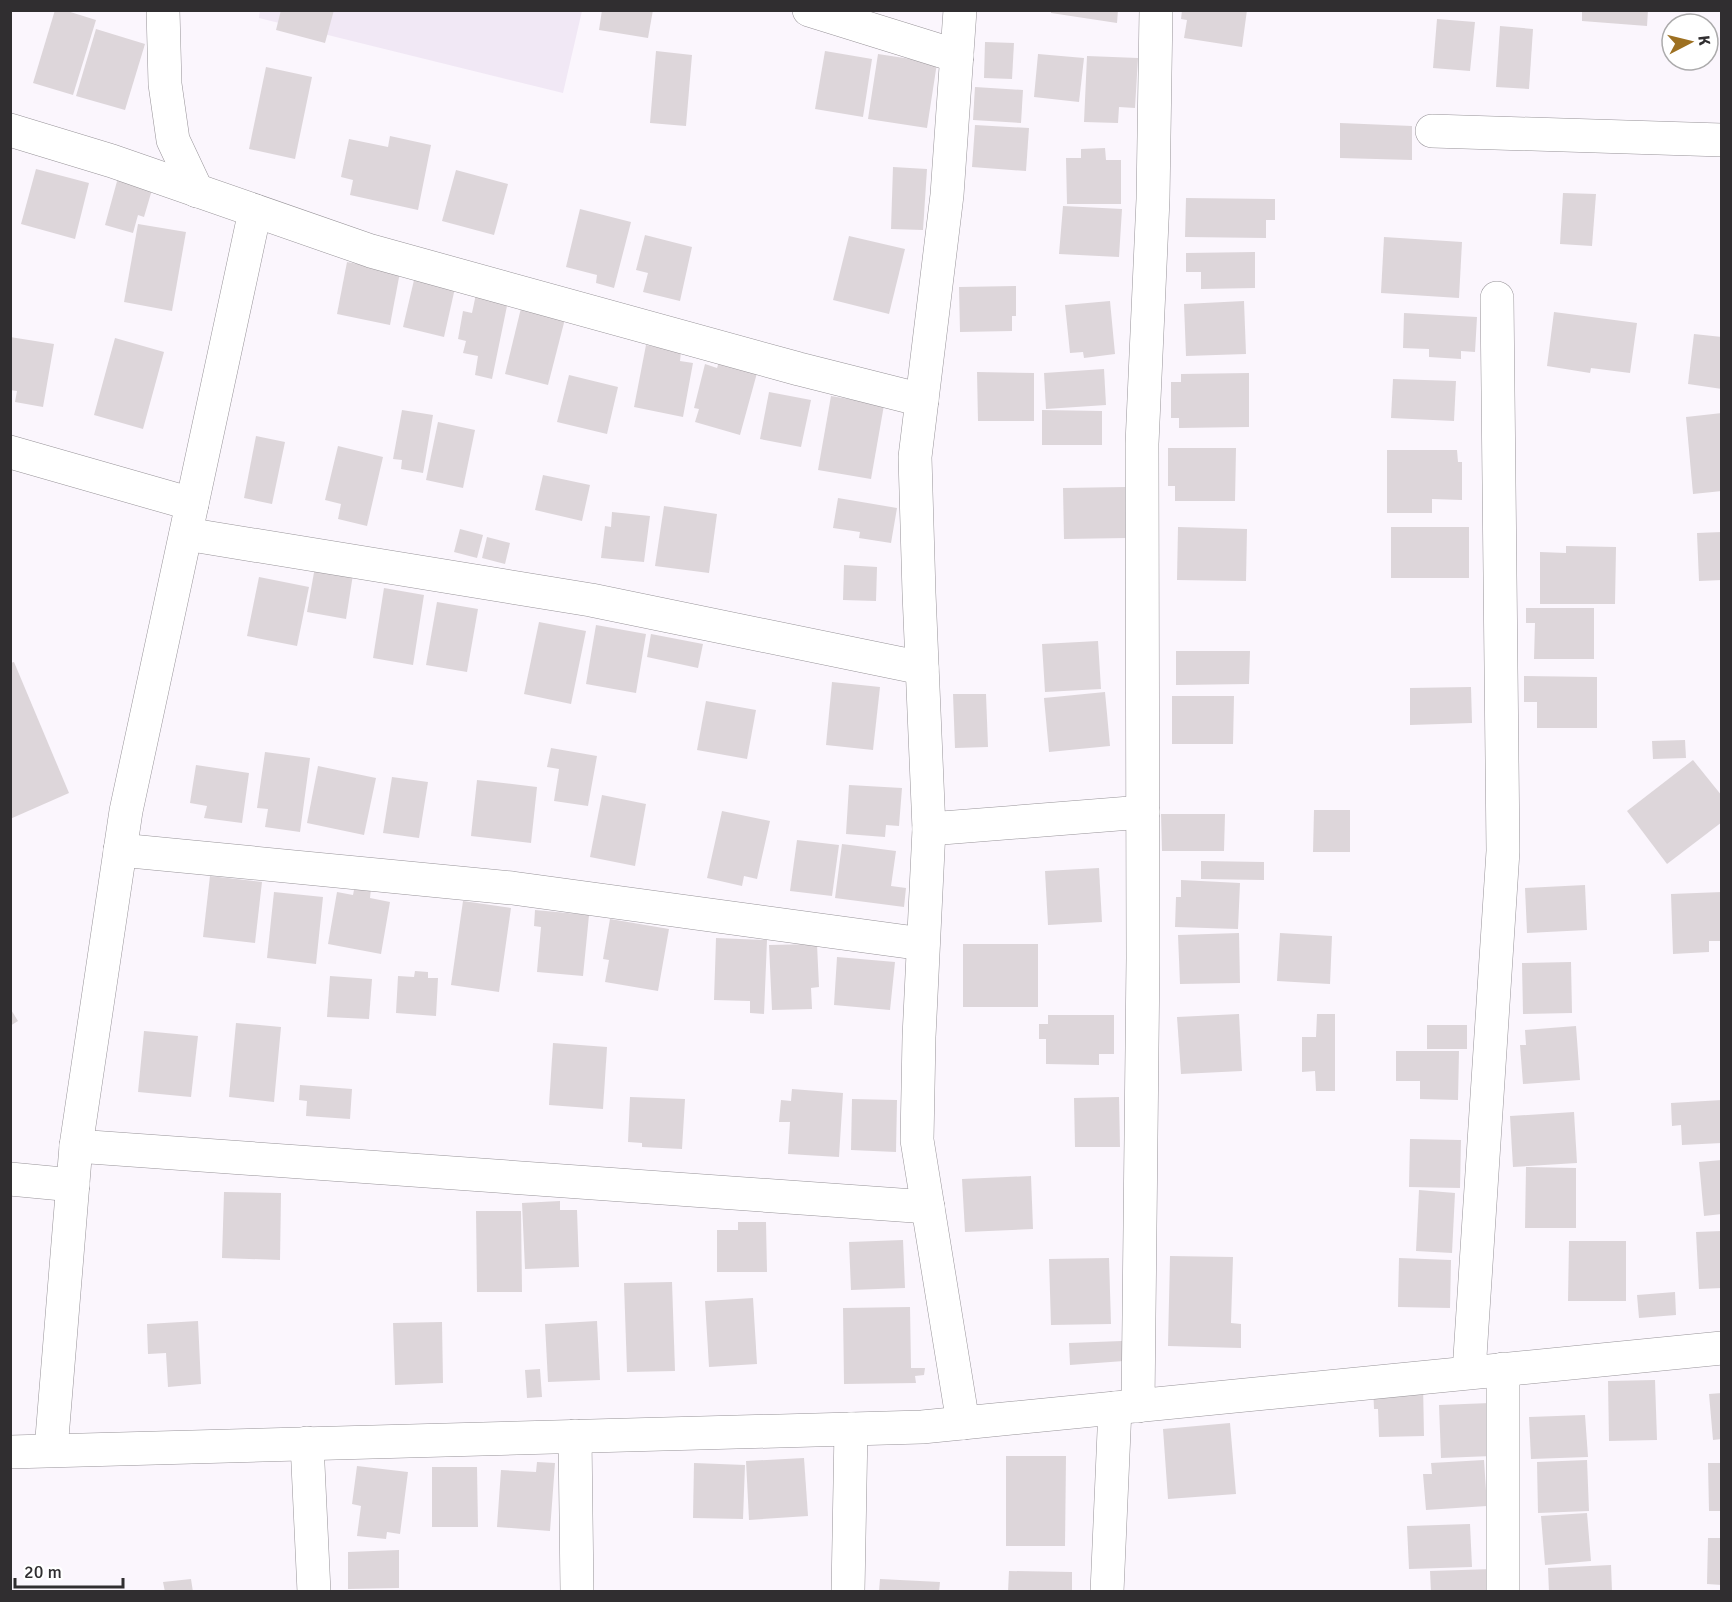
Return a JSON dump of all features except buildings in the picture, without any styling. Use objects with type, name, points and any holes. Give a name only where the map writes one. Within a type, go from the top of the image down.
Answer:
[{"type":"street","points":[[163,10],[165,84],[173,140],[197,191]]},
{"type":"street","points":[[809,10],[957,56]]},
{"type":"street","points":[[960,10],[947,195],[915,457],[929,829],[917,1140],[963,1423]]},
{"type":"street","points":[[1107,1592],[1126,1407],[1143,812],[1142,444],[1153,198],[1156,10]]},
{"type":"street","points":[[10,130],[112,161],[371,251],[799,369],[922,400]]},
{"type":"street","points":[[1432,131],[1722,140]]},
{"type":"street","points":[[51,1450],[76,1146],[128,800],[255,211]]},
{"type":"street","points":[[1469,1372],[1503,851],[1497,298]]},
{"type":"street","points":[[10,452],[189,519],[922,668]]},
{"type":"street","points":[[929,829],[1143,812]]},
{"type":"street","points":[[120,850],[512,888],[923,944]]},
{"type":"street","points":[[76,1146],[928,1207]]},
{"type":"street","points":[[10,1179],[73,1185]]},
{"type":"street","points":[[10,1452],[922,1427],[1722,1348]]},
{"type":"street","points":[[1503,1369],[1503,1592]]},
{"type":"street","points":[[848,1592],[852,1429]]},
{"type":"street","points":[[575,1436],[577,1592]]},
{"type":"street","points":[[307,1443],[314,1592]]},
{"type":"shaded area","points":[[260,10],[582,11],[563,93],[259,18]]}]
